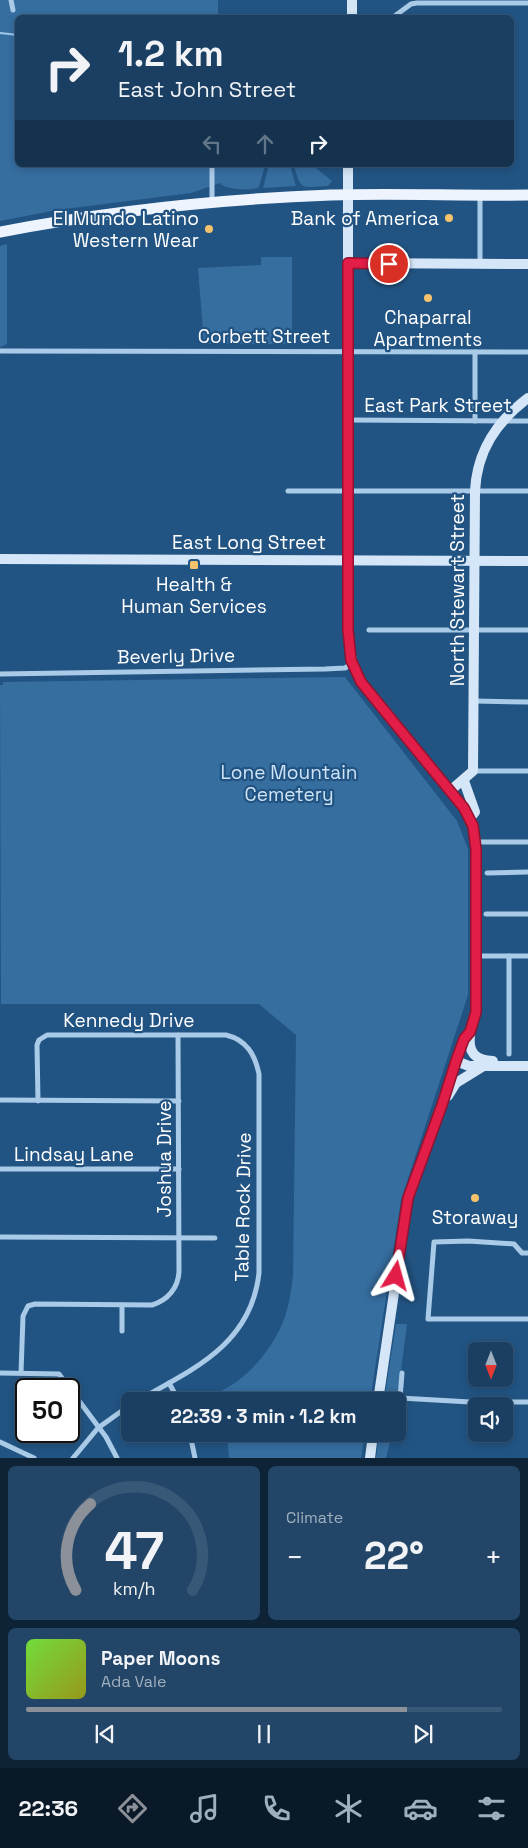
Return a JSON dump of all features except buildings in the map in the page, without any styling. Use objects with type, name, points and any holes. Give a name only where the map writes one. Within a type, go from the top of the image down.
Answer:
[{"type":"main road","points":[[352,0],[352,15]]},
{"type":"main road","points":[[348,167],[348,630],[352,664],[361,682],[380,707],[450,790],[470,818],[475,842],[477,956],[476,1012],[468,1045],[471,1052],[477,1058],[494,1061],[499,1066]]},
{"type":"main road","points":[[0,232],[95,217],[212,203],[349,195],[528,195]]},
{"type":"main road","points":[[348,263],[528,264]]},
{"type":"main road","name":"North Stewart Street","points":[[473,771],[474,561],[477,471],[482,453],[494,431],[502,420],[528,398]]},
{"type":"main road","name":"East Long Street","points":[[0,559],[528,561]]},
{"type":"main road","points":[[450,790],[464,781],[473,771]]},
{"type":"main road","points":[[464,781],[474,807],[474,812],[470,818]]},
{"type":"main road","points":[[379,1392],[408,1198],[464,1039],[470,1032]]},
{"type":"main road","points":[[456,1061],[470,1066],[528,1066]]},
{"type":"main road","points":[[442,1105],[456,1083],[485,1066]]},
{"type":"main road","points":[[370,1458],[372,1442]]},
{"type":"street","points":[[11,0],[13,10]]},
{"type":"street","points":[[396,15],[417,1],[528,3]]},
{"type":"street","points":[[212,167],[212,203]]},
{"type":"street","points":[[480,196],[480,264]]},
{"type":"street","name":"Corbett Street","points":[[0,350],[528,352]]},
{"type":"street","points":[[475,352],[476,421]]},
{"type":"street","name":"East Park Street","points":[[348,420],[528,421]]},
{"type":"street","points":[[288,491],[528,491]]},
{"type":"street","points":[[369,630],[528,630]]},
{"type":"street","name":"Beverly Drive","points":[[0,674],[325,669],[345,668],[352,664]]},
{"type":"street","points":[[474,701],[528,702]]},
{"type":"street","points":[[473,771],[528,772]]},
{"type":"street","points":[[475,842],[528,842]]},
{"type":"street","points":[[487,873],[528,872]]},
{"type":"street","points":[[486,914],[528,914]]},
{"type":"street","points":[[477,956],[528,956]]},
{"type":"street","points":[[508,956],[508,1054]]},
{"type":"street","name":"Kennedy Drive","points":[[38,1101],[37,1045],[43,1036],[221,1034],[235,1038],[252,1052],[259,1074]]},
{"type":"street","name":"Joshua Drive","points":[[122,1305],[156,1303],[168,1296],[177,1283],[179,1237],[178,1035]]},
{"type":"street","name":"Table Rock Drive","points":[[153,1392],[225,1346],[243,1324],[255,1299],[259,1273],[259,1074]]},
{"type":"street","points":[[0,1100],[179,1101]]},
{"type":"street","name":"Lindsay Lane","points":[[0,1169],[179,1169]]},
{"type":"street","points":[[0,1237],[215,1238]]},
{"type":"street","points":[[528,1253],[522,1253],[514,1244],[468,1241],[434,1242],[428,1319],[528,1319]]},
{"type":"street","points":[[22,1373],[23,1316],[28,1306],[35,1304],[122,1305],[122,1331]]},
{"type":"street","points":[[0,1373],[54,1372],[64,1377],[117,1458]]},
{"type":"street","points":[[402,1373],[400,1398],[470,1402],[528,1402]]},
{"type":"street","points":[[169,1383],[174,1392]]},
{"type":"street","points":[[73,1458],[98,1428],[121,1411]]},
{"type":"street","points":[[0,1442],[34,1458]]},
{"type":"street","points":[[192,1442],[195,1458]]},
{"type":"green space","points":[[0,0],[218,0],[218,15],[15,15],[15,167],[264,167],[259,187],[239,189],[227,187],[220,183],[191,193],[57,210],[0,221]]},
{"type":"green space","points":[[268,167],[291,167],[296,186],[263,188]]},
{"type":"green space","points":[[295,167],[314,167],[332,181],[328,186],[308,187],[301,184]]},
{"type":"green space","points":[[7,244],[7,344],[0,347],[0,246]]},
{"type":"green space","points":[[261,257],[292,257],[292,344],[204,344],[198,268],[261,265]]},
{"type":"green space","name":"Lone Mountain Cemetery","points":[[345,677],[457,821],[468,849],[468,995],[401,1200],[371,1392],[218,1392],[237,1381],[256,1364],[278,1333],[288,1305],[293,1276],[296,1035],[259,1004],[1,1004],[0,685],[3,685],[3,682]]},
{"type":"green space","points":[[396,1324],[407,1324],[398,1392],[385,1392]]},
{"type":"green space","points":[[228,1442],[364,1442],[361,1458],[229,1458]]},
{"type":"green space","points":[[378,1442],[390,1442],[386,1458],[376,1458]]},
{"type":"waterway","points":[[0,33],[15,35]]},
{"type":"place","name":"Bank of America","points":[[449,218]]},
{"type":"place","name":"El Mundo Latino Western Wear","points":[[209,229]]},
{"type":"place","name":"Chaparral Apartments","points":[[428,298]]},
{"type":"place","name":"Health & Human Services","points":[[194,565]]},
{"type":"place","name":"Storaway","points":[[475,1198]]},
{"type":"route","points":[[389,264],[348,263],[348,630],[350,653],[352,664],[361,682],[450,790],[470,818],[476,849],[477,872],[476,1012],[470,1032],[464,1039],[408,1198],[396,1276]]}]
